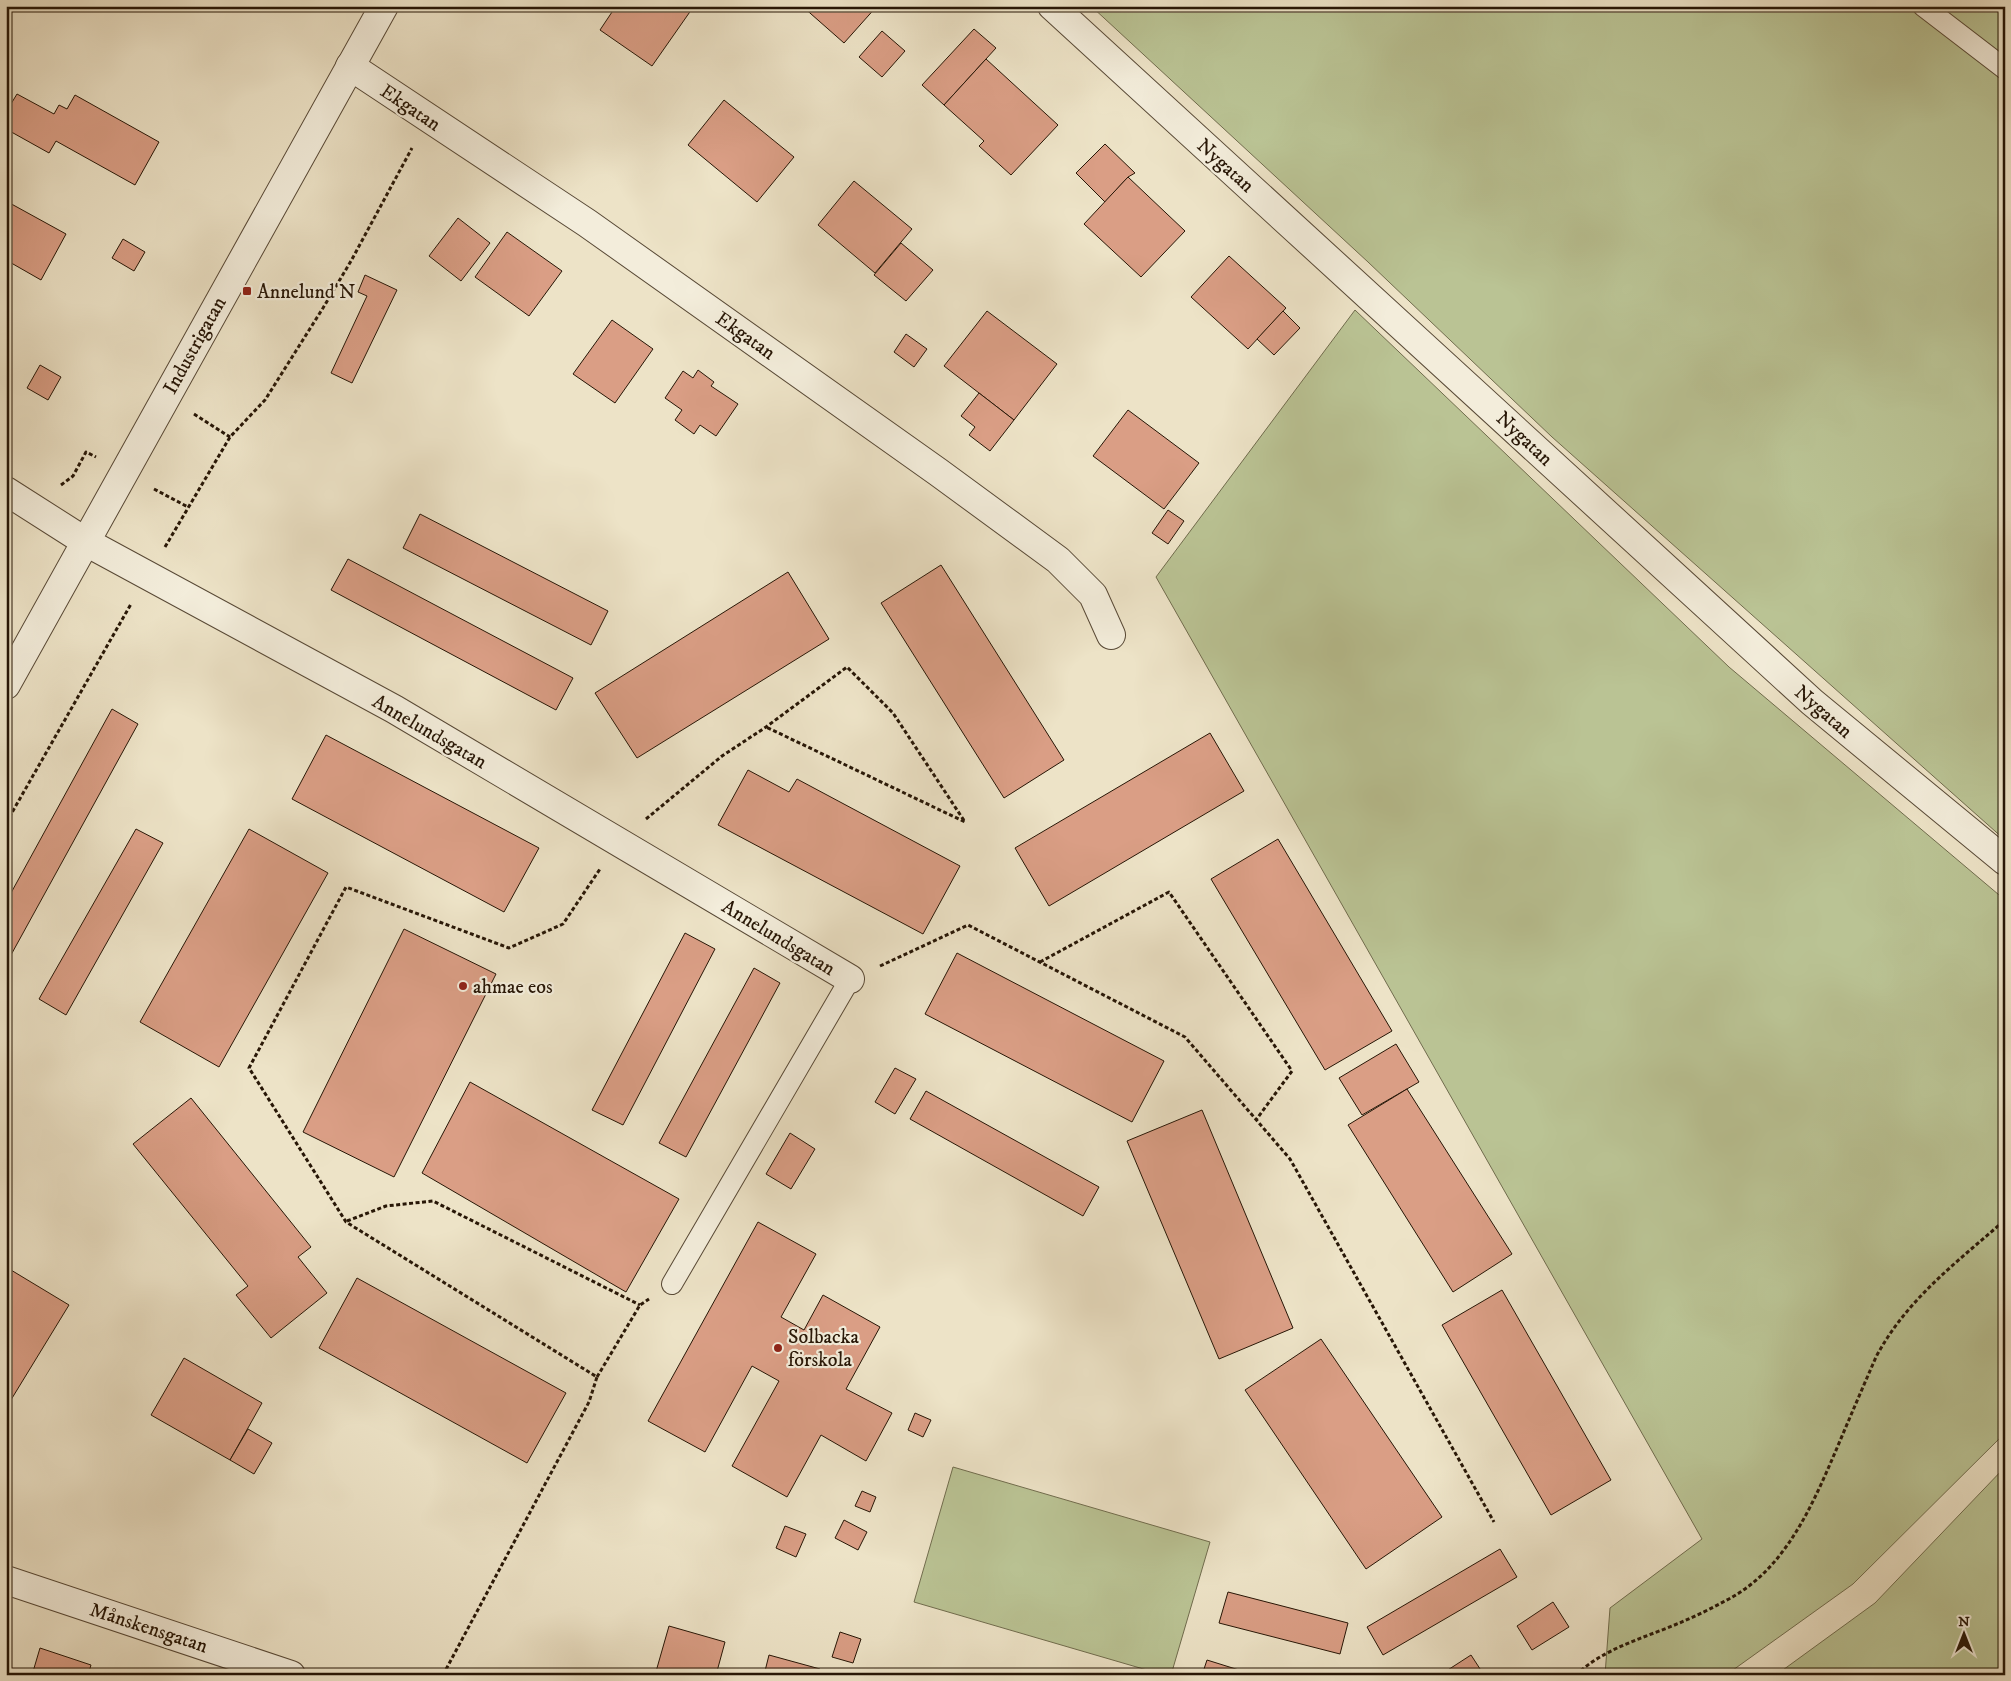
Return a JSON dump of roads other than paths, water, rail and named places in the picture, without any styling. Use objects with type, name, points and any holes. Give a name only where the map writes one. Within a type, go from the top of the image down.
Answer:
[{"type":"street","name":"Industrigatan","points":[[6,685],[384,6]]},
{"type":"street","name":"Nygatan","points":[[1052,6],[1812,702],[2005,861]]},
{"type":"street","name":"Ekgatan","points":[[350,66],[588,223],[930,466],[1058,560],[1093,595],[1110,636]]},
{"type":"street","name":"Annelundsgatan","points":[[6,491],[86,542],[394,709],[850,979]]},
{"type":"street","name":"Månskensgatan","points":[[6,1580],[291,1675]]},
{"type":"lane","points":[[1923,6],[2005,69]]},
{"type":"lane","points":[[672,1284],[850,979]]},
{"type":"place","name":"Annelund N","points":[[247,291]]},
{"type":"place","name":"ahmae eos","points":[[463,986]]},
{"type":"place","name":"Solbacka förskola","points":[[778,1348]]}]
